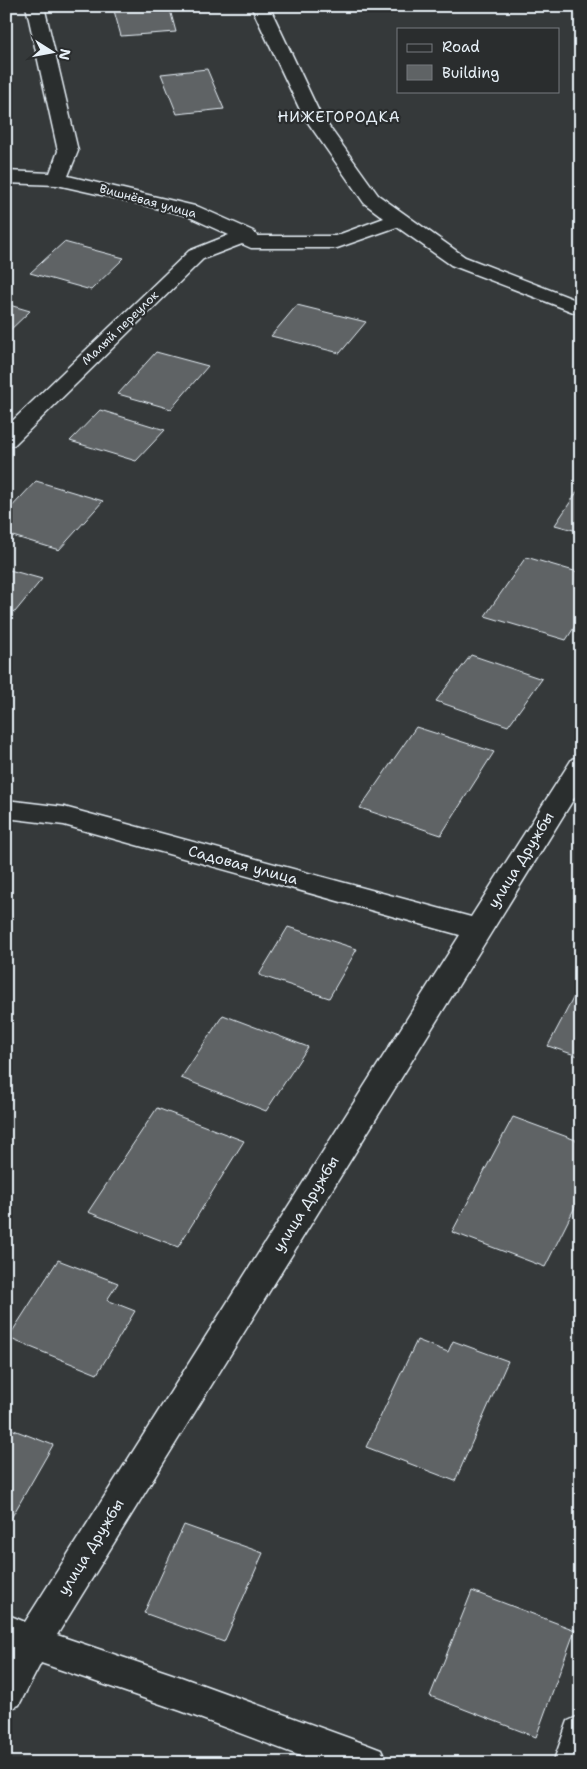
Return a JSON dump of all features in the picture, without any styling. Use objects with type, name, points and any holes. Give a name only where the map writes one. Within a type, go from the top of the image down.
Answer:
[{"type":"street","points":[[35,6],[68,151],[57,179]]},
{"type":"street","points":[[260,6],[311,114],[371,198],[458,261],[581,310]]},
{"type":"street","name":"Вишнёвая улица","points":[[6,177],[57,179],[192,211],[246,235],[251,242],[337,242],[399,220]]},
{"type":"street","name":"Малый переулок","points":[[6,440],[196,255],[246,235]]},
{"type":"street","name":"улица Дружбы","points":[[6,1693],[19,1636],[477,929],[581,765]]},
{"type":"street","name":"Садовая улица","points":[[6,809],[64,816],[477,929]]},
{"type":"street","points":[[19,1636],[368,1763]]},
{"type":"street","points":[[572,1763],[581,1733]]},
{"type":"building","points":[[169,6],[176,32],[121,36],[113,7]]},
{"type":"building","points":[[207,69],[224,109],[177,114],[161,74]]},
{"type":"building","points":[[64,242],[124,258],[91,290],[30,273]]},
{"type":"building","points":[[6,304],[30,311],[6,334]]},
{"type":"building","points":[[297,305],[366,322],[340,353],[271,336]]},
{"type":"building","points":[[156,352],[208,366],[171,409],[118,394]]},
{"type":"building","points":[[100,410],[165,430],[136,461],[70,441]]},
{"type":"building","points":[[36,481],[103,501],[59,550],[6,534],[6,513]]},
{"type":"building","points":[[579,489],[581,490],[581,532],[555,525]]},
{"type":"building","points":[[526,557],[581,573],[581,617],[566,640],[485,616]]},
{"type":"building","points":[[6,569],[42,579],[15,612],[6,609]]},
{"type":"building","points":[[471,655],[542,679],[508,726],[436,701]]},
{"type":"building","points":[[416,727],[494,752],[441,835],[360,808]]},
{"type":"building","points":[[288,927],[357,949],[329,998],[259,975]]},
{"type":"building","points":[[581,983],[581,1057],[548,1046]]},
{"type":"building","points":[[223,1015],[308,1047],[266,1111],[181,1078]]},
{"type":"building","points":[[157,1108],[244,1141],[178,1247],[88,1212]]},
{"type":"building","points":[[513,1117],[581,1142],[581,1195],[545,1267],[452,1232]]},
{"type":"building","points":[[58,1260],[118,1283],[107,1300],[135,1311],[97,1374],[8,1338]]},
{"type":"building","points":[[417,1340],[448,1352],[453,1341],[508,1361],[455,1481],[366,1447]]},
{"type":"building","points":[[6,1427],[53,1445],[6,1527]]},
{"type":"building","points":[[184,1525],[263,1553],[224,1642],[144,1613]]},
{"type":"building","points":[[472,1591],[575,1630],[536,1737],[430,1696]]},
{"type":"district","name":"НИЖЕГОРОДКА","points":[[339,117]]}]
